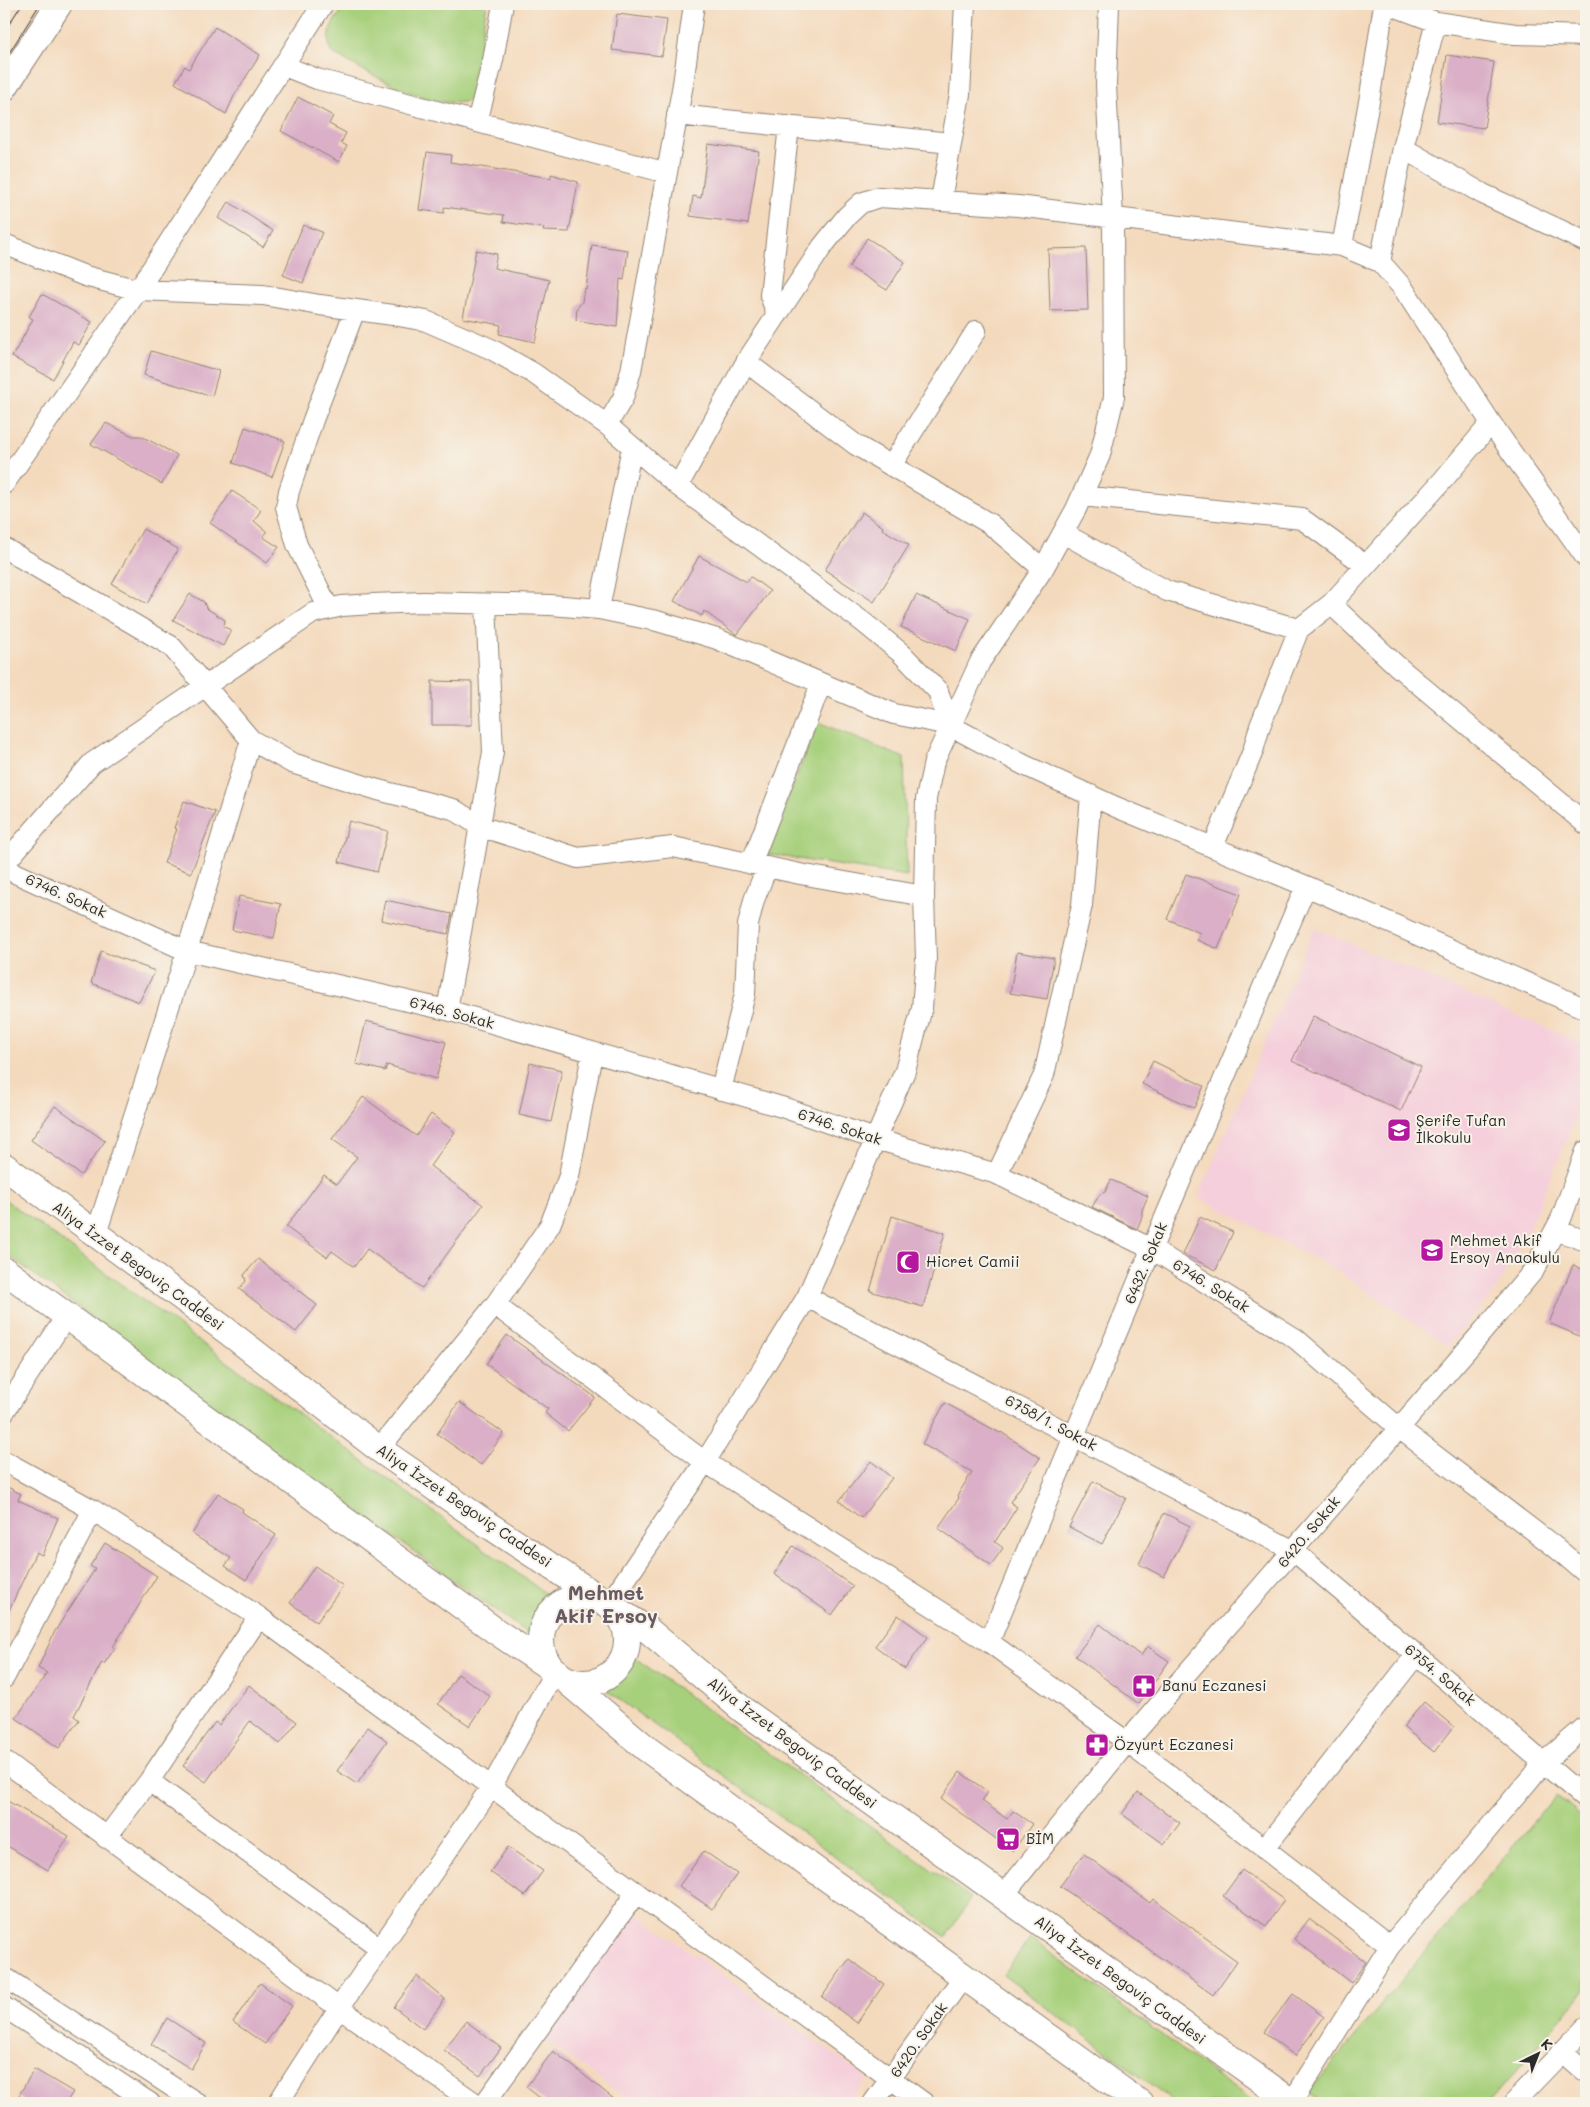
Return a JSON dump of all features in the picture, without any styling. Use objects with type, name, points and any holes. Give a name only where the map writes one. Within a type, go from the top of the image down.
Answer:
[{"type":"main road","points":[[4,88],[59,4]]},
{"type":"main road","name":"Aliya İzzet Begoviç Caddesi","points":[[4,1166],[226,1331],[379,1449],[487,1524],[649,1631],[744,1710],[1292,2103]]},
{"type":"main road","points":[[4,1270],[497,1632],[555,1671],[567,1679],[580,1683],[595,1682],[608,1676],[618,1667],[625,1654],[627,1634],[619,1614],[609,1604],[596,1598],[582,1596],[568,1600],[556,1607],[546,1618],[542,1632],[542,1646],[546,1660],[555,1671],[647,1749],[1140,2103]]},
{"type":"street","points":[[4,484],[138,290],[323,4]]},
{"type":"street","points":[[477,122],[493,60],[503,4]]},
{"type":"street","points":[[607,425],[622,398],[631,371],[677,115],[694,4]]},
{"type":"street","points":[[940,200],[960,94],[965,4]]},
{"type":"street","points":[[609,1604],[705,1462],[808,1297],[905,1071],[922,1008],[926,959],[924,896],[926,799],[934,762],[949,725],[980,662],[1043,569],[1082,496],[1100,454],[1114,397],[1113,218],[1106,85],[1109,4]]},
{"type":"street","points":[[1342,246],[1370,96],[1384,4]]},
{"type":"street","points":[[1388,4],[1436,22],[1515,34],[1586,36]]},
{"type":"street","points":[[1380,262],[1403,148],[1436,22]]},
{"type":"street","points":[[284,66],[317,79],[667,173]]},
{"type":"street","points":[[677,115],[951,143]]},
{"type":"street","points":[[777,315],[770,295],[789,126]]},
{"type":"street","points":[[1403,148],[1483,194],[1586,242]]},
{"type":"street","points":[[678,486],[746,362],[822,247],[847,216],[861,203],[879,197],[1018,206],[1278,240],[1342,246],[1380,262],[1403,288],[1491,423],[1586,558]]},
{"type":"street","points":[[4,244],[85,276],[138,290],[263,294],[426,321],[460,334],[534,373],[607,425],[678,486],[863,622],[901,653],[938,691],[949,725]]},
{"type":"street","points":[[329,609],[298,545],[286,507],[289,491],[313,420],[355,310]]},
{"type":"street","points":[[891,466],[976,331]]},
{"type":"street","points":[[746,362],[856,445],[990,524],[1043,569]]},
{"type":"street","points":[[1213,847],[1299,629],[1331,604],[1491,423]]},
{"type":"street","points":[[598,609],[632,447]]},
{"type":"street","points":[[1082,496],[1302,519],[1365,565]]},
{"type":"street","points":[[1063,533],[1167,591],[1299,629]]},
{"type":"street","points":[[4,548],[171,646],[251,740],[292,763],[378,790],[453,808],[480,826],[578,858],[673,846],[759,865],[924,896]]},
{"type":"street","points":[[4,864],[92,763],[203,685],[313,613],[329,609],[382,603],[551,606],[598,609],[657,621],[716,639],[894,714],[949,725],[1024,765],[1091,795],[1306,886],[1586,1009]]},
{"type":"street","points":[[1331,604],[1396,665],[1586,824]]},
{"type":"street","points":[[447,1010],[493,752],[486,605]]},
{"type":"street","points":[[721,1090],[745,994],[748,925],[759,865],[821,684]]},
{"type":"street","points":[[96,1234],[187,951],[251,740]]},
{"type":"street","points":[[997,1174],[1044,1075],[1082,904],[1091,795]]},
{"type":"street","name":"6746. Sokak","points":[[4,868],[187,951],[447,1010],[592,1054],[784,1108],[875,1139],[997,1174],[1152,1249],[1296,1339],[1399,1428],[1556,1547],[1586,1573]]},
{"type":"street","name":"6432. Sokak","points":[[989,1642],[1074,1435],[1306,886]]},
{"type":"street","points":[[379,1449],[495,1305],[550,1225],[569,1176],[592,1054]]},
{"type":"street","name":"6420. Sokak","points":[[1003,1896],[1127,1742],[1294,1551],[1534,1270],[1555,1230],[1586,1151]]},
{"type":"street","points":[[1555,1230],[1586,1241]]},
{"type":"street","name":"6758/1. Sokak","points":[[808,1297],[1294,1551]]},
{"type":"street","points":[[495,1305],[705,1462],[989,1642],[1127,1742],[1390,1946]]},
{"type":"street","points":[[4,1412],[67,1315]]},
{"type":"street","points":[[4,1461],[93,1510],[259,1617],[924,2103]]},
{"type":"street","points":[[4,1678],[93,1510]]},
{"type":"street","name":"6754. Sokak","points":[[1294,1551],[1586,1799]]},
{"type":"street","points":[[106,1838],[150,1781],[259,1617]]},
{"type":"street","points":[[1264,1849],[1416,1655]]},
{"type":"street","points":[[278,2103],[380,1948],[492,1786],[555,1671]]},
{"type":"street","points":[[1292,2103],[1390,1946],[1544,1762],[1586,1726]]},
{"type":"street","points":[[4,1761],[106,1838],[340,2008],[475,2103]]},
{"type":"street","points":[[150,1781],[380,1948]]},
{"type":"street","points":[[485,2103],[636,1893]]},
{"type":"street","name":"6420. Sokak","points":[[873,2103],[964,1976]]},
{"type":"street","points":[[4,1977],[197,2103]]},
{"type":"street","points":[[4,2007],[150,2103]]},
{"type":"street","points":[[1513,2103],[1586,2027]]},
{"type":"street","points":[[1562,2052],[1586,2073]]},
{"type":"shaded area","name":"Şerife Tufan İlkokulu","points":[[1314,928],[1586,1045],[1586,1094],[1528,1230],[1496,1289],[1448,1346],[1338,1271],[1198,1197]]},
{"type":"shaded area","points":[[633,1911],[867,2078],[847,2103],[634,2103],[544,2040]]},
{"type":"green space","points":[[347,4],[487,4],[470,100],[455,103],[438,101],[419,95],[399,88],[331,52],[329,38],[332,26]]},
{"type":"green space","points":[[818,722],[904,758],[907,876],[766,854]]},
{"type":"green space","points":[[4,1199],[568,1610],[545,1646],[155,1365],[4,1252]]},
{"type":"green space","points":[[635,1658],[971,1898],[946,1937],[606,1690]]},
{"type":"green space","points":[[1556,1795],[1586,1821],[1586,1989],[1489,2103],[1324,2103],[1308,2093]]},
{"type":"green space","points":[[1030,1938],[1254,2103],[1176,2103],[1003,1975]]},
{"type":"building","points":[[617,14],[667,20],[662,56],[612,50]]},
{"type":"building","points":[[215,27],[260,55],[234,96],[226,114],[175,83],[185,66],[189,69]]},
{"type":"building","points":[[1447,55],[1494,62],[1484,128],[1437,122]]},
{"type":"building","points":[[298,97],[333,116],[329,124],[346,133],[341,143],[347,146],[339,162],[281,131]]},
{"type":"building","points":[[708,144],[759,151],[748,224],[690,216],[693,196],[701,198]]},
{"type":"building","points":[[427,152],[451,155],[450,162],[551,178],[551,174],[578,182],[569,232],[543,231],[544,228],[503,222],[504,215],[444,207],[444,213],[419,210]]},
{"type":"building","points":[[229,202],[273,231],[263,247],[218,218]]},
{"type":"building","points":[[303,225],[322,232],[303,283],[283,275]]},
{"type":"building","points":[[867,238],[905,262],[887,290],[849,267]]},
{"type":"building","points":[[592,245],[628,250],[624,280],[620,279],[617,327],[576,320],[577,308],[582,302],[584,288],[586,289]]},
{"type":"building","points":[[1086,248],[1088,310],[1050,311],[1048,249]]},
{"type":"building","points":[[476,250],[497,254],[494,268],[549,280],[535,342],[499,334],[501,325],[463,318]]},
{"type":"building","points":[[42,294],[92,322],[79,345],[73,342],[53,379],[12,357],[33,319],[29,317]]},
{"type":"building","points":[[151,351],[219,371],[212,396],[144,375]]},
{"type":"building","points":[[106,423],[133,436],[141,436],[177,455],[162,484],[91,444]]},
{"type":"building","points":[[245,427],[285,441],[272,477],[233,463]]},
{"type":"building","points":[[232,491],[261,510],[254,521],[267,532],[263,537],[279,547],[267,563],[210,523]]},
{"type":"building","points":[[862,512],[883,527],[882,529],[909,545],[874,602],[825,570]]},
{"type":"building","points":[[143,529],[178,549],[147,604],[112,584]]},
{"type":"building","points":[[699,556],[747,582],[751,577],[770,591],[737,635],[704,611],[702,616],[674,601]]},
{"type":"building","points":[[190,594],[204,602],[206,608],[225,620],[224,627],[231,630],[223,646],[173,620]]},
{"type":"building","points":[[916,595],[970,619],[956,651],[901,627]]},
{"type":"building","points":[[432,681],[472,682],[472,725],[432,725]]},
{"type":"building","points":[[184,801],[215,812],[191,873],[164,863],[177,829],[174,828]]},
{"type":"building","points":[[349,821],[388,831],[377,872],[339,862]]},
{"type":"building","points":[[1186,874],[1241,894],[1218,949],[1197,940],[1200,933],[1167,919]]},
{"type":"building","points":[[239,896],[281,904],[274,938],[232,930]]},
{"type":"building","points":[[385,900],[452,914],[448,934],[381,920]]},
{"type":"building","points":[[101,951],[155,971],[139,1002],[91,983]]},
{"type":"building","points":[[1017,952],[1054,958],[1047,999],[1010,993]]},
{"type":"building","points":[[1313,1016],[1421,1067],[1401,1111],[1292,1061]]},
{"type":"building","points":[[366,1021],[446,1042],[436,1079],[387,1065],[385,1071],[356,1064]]},
{"type":"building","points":[[1153,1061],[1204,1086],[1194,1108],[1142,1084]]},
{"type":"building","points":[[530,1063],[562,1070],[551,1122],[519,1115]]},
{"type":"building","points":[[363,1097],[416,1136],[431,1114],[455,1132],[430,1166],[483,1205],[422,1288],[367,1249],[354,1267],[332,1251],[327,1257],[286,1227],[324,1175],[337,1184],[357,1157],[332,1139]]},
{"type":"building","points":[[55,1106],[105,1141],[81,1175],[31,1140]]},
{"type":"building","points":[[1111,1180],[1148,1196],[1137,1229],[1092,1207],[1100,1194],[1105,1192]]},
{"type":"building","name":"Hicret Camii","points":[[892,1216],[945,1233],[923,1307],[870,1291]]},
{"type":"building","points":[[1200,1217],[1233,1232],[1216,1270],[1183,1254]]},
{"type":"building","points":[[258,1259],[317,1305],[296,1332],[239,1289],[246,1281],[244,1275]]},
{"type":"building","points":[[1573,1265],[1586,1271],[1586,1339],[1549,1323]]},
{"type":"building","points":[[507,1335],[595,1397],[568,1431],[545,1413],[548,1409],[486,1364]]},
{"type":"building","points":[[459,1402],[504,1433],[481,1465],[437,1434]]},
{"type":"building","points":[[945,1403],[1001,1432],[1040,1458],[1010,1502],[1017,1507],[995,1542],[1003,1548],[991,1565],[938,1528],[959,1498],[957,1496],[972,1472],[922,1444]]},
{"type":"building","points":[[871,1461],[892,1478],[861,1518],[839,1501]]},
{"type":"building","points":[[1093,1481],[1126,1498],[1102,1544],[1069,1527]]},
{"type":"building","points":[[4,1485],[21,1494],[18,1500],[58,1518],[42,1555],[36,1552],[4,1621]]},
{"type":"building","points":[[218,1493],[243,1509],[242,1512],[276,1535],[246,1580],[225,1566],[231,1558],[192,1534]]},
{"type":"building","points":[[1164,1513],[1190,1526],[1164,1577],[1139,1564]]},
{"type":"building","points":[[105,1543],[157,1576],[113,1647],[115,1648],[104,1664],[102,1662],[74,1716],[79,1720],[59,1748],[16,1718],[47,1673],[38,1668],[55,1631],[95,1569],[90,1566]]},
{"type":"building","points":[[793,1546],[853,1586],[832,1615],[774,1574]]},
{"type":"building","points":[[315,1566],[343,1586],[317,1622],[290,1603]]},
{"type":"building","points":[[898,1615],[928,1637],[905,1669],[875,1646]]},
{"type":"building","points":[[1100,1624],[1141,1656],[1147,1646],[1169,1661],[1139,1704],[1075,1656]]},
{"type":"building","points":[[458,1674],[490,1696],[470,1726],[438,1704]]},
{"type":"building","points":[[249,1685],[297,1722],[280,1744],[250,1721],[206,1782],[183,1766],[215,1722],[219,1725]]},
{"type":"building","points":[[1424,1702],[1454,1727],[1434,1752],[1403,1727]]},
{"type":"building","points":[[368,1727],[387,1741],[357,1784],[337,1771]]},
{"type":"building","points":[[960,1772],[988,1792],[982,1801],[1007,1819],[1013,1811],[1032,1824],[1013,1851],[941,1799]]},
{"type":"building","points":[[1138,1792],[1180,1823],[1164,1844],[1122,1814]]},
{"type":"building","points":[[4,1799],[69,1836],[48,1870],[4,1844]]},
{"type":"building","points":[[508,1847],[543,1871],[525,1896],[490,1872]]},
{"type":"building","points":[[704,1851],[737,1874],[712,1909],[679,1886]]},
{"type":"building","points":[[1084,1854],[1150,1903],[1153,1899],[1237,1961],[1213,1995],[1060,1886]]},
{"type":"building","points":[[1242,1870],[1284,1900],[1266,1926],[1223,1896]]},
{"type":"building","points":[[1309,1919],[1366,1962],[1351,1983],[1294,1939]]},
{"type":"building","points":[[849,1959],[884,1984],[857,2023],[822,1997]]},
{"type":"building","points":[[417,1976],[445,1999],[423,2029],[394,2007]]},
{"type":"building","points":[[260,1983],[292,2006],[265,2044],[233,2022]]},
{"type":"building","points":[[1293,1994],[1324,2017],[1295,2056],[1264,2032]]},
{"type":"building","points":[[167,2018],[206,2043],[191,2069],[151,2044]]},
{"type":"building","points":[[466,2021],[501,2048],[480,2076],[444,2050]]},
{"type":"building","points":[[553,2051],[619,2103],[547,2103],[526,2087]]},
{"type":"building","points":[[34,2069],[73,2092],[66,2103],[28,2103],[18,2097]]},
{"type":"tram line","points":[[4,32],[22,4]]},
{"type":"tram line","points":[[4,61],[40,4]]},
{"type":"place","name":"Şerife Tufan İlkokulu","points":[[1399,1130]]},
{"type":"place","name":"Mehmet Akif Ersoy Anaokulu","points":[[1432,1250]]},
{"type":"place","name":"Hicret Camii","points":[[908,1262]]},
{"type":"place","name":"Banu Eczanesi","points":[[1144,1686]]},
{"type":"place","name":"Özyurt Eczanesi","points":[[1097,1745]]},
{"type":"place","name":"BİM","points":[[1008,1839]]},
{"type":"district","name":"Mehmet Akif Ersoy","points":[[606,1604]]}]
